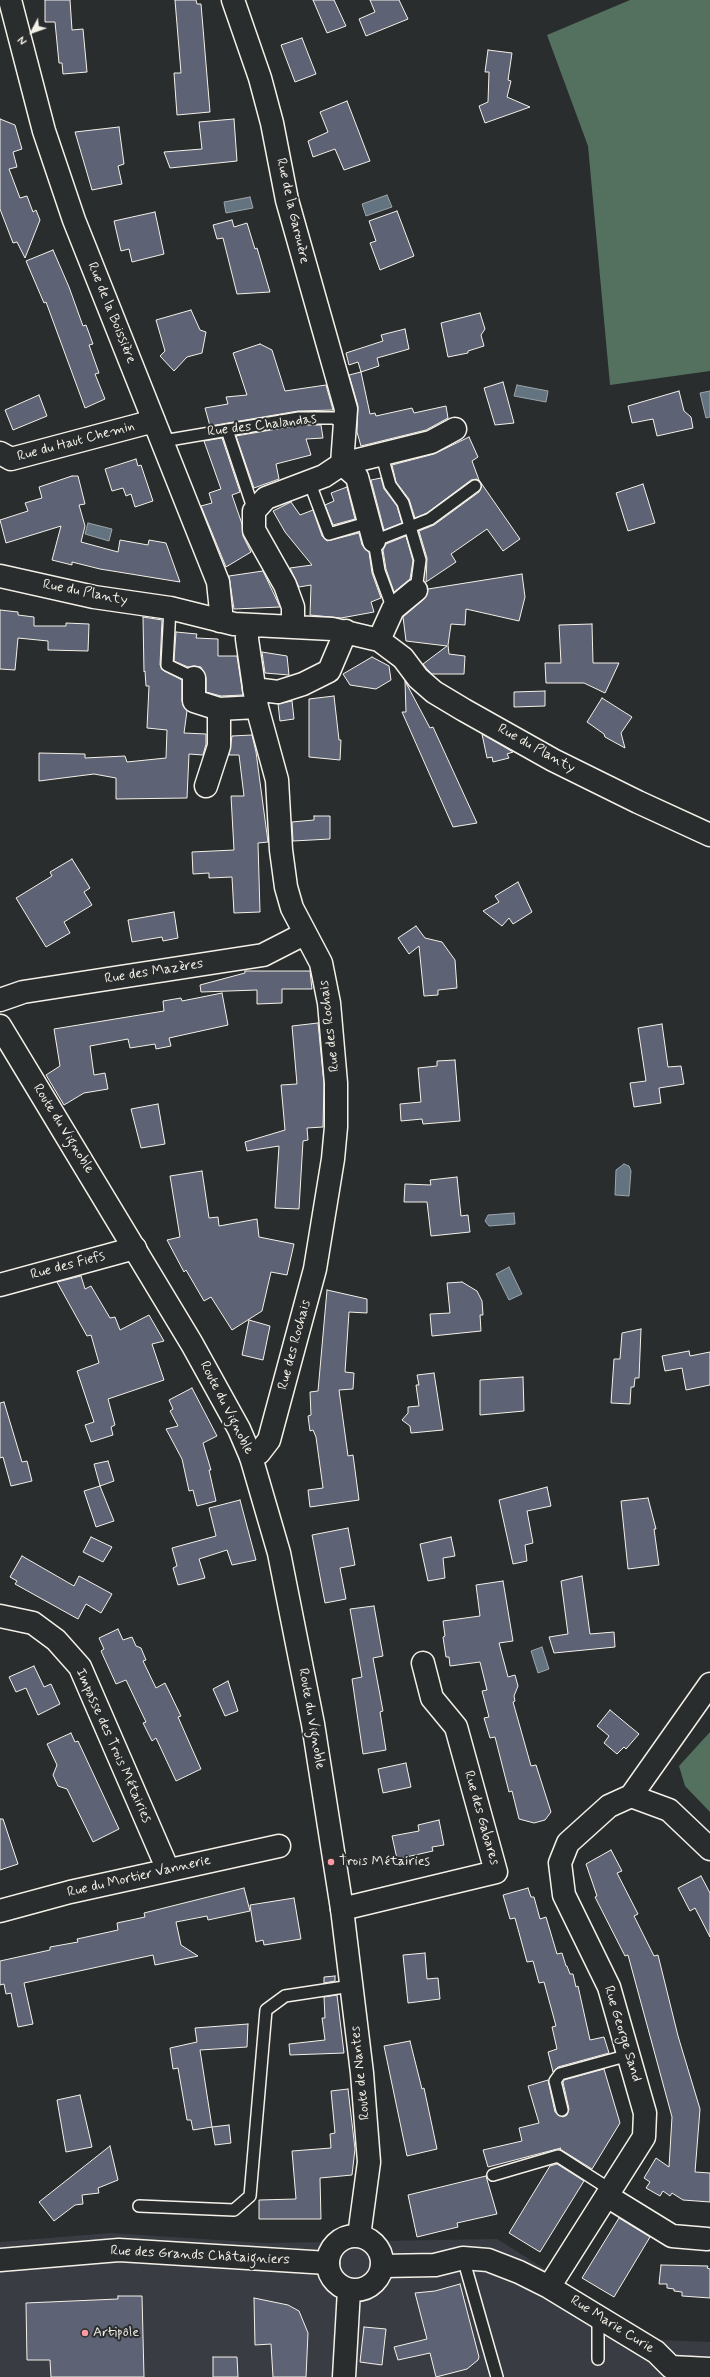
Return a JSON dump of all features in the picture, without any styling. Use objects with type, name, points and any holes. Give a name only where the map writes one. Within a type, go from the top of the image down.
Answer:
[{"type":"street","name":"Rue de la Boissière","points":[[10,0],[8,27],[74,220],[154,421],[163,440],[218,582],[221,610],[220,621]]},
{"type":"street","name":"Rue de la Garouère","points":[[232,0],[260,78],[268,106],[287,200],[346,409],[344,424]]},
{"type":"street","name":"Rue du Haut Chemin","points":[[0,453],[11,460],[154,421]]},
{"type":"street","points":[[342,464],[344,424]]},
{"type":"street","points":[[293,626],[293,607],[285,585],[254,530],[254,511],[266,498],[324,476],[342,464],[382,456],[431,442],[455,429]]},
{"type":"street","points":[[342,464],[358,477],[372,532]]},
{"type":"street","name":"Rue du Planty","points":[[0,576],[94,597],[170,608],[220,621],[247,626],[293,626],[346,631],[379,640],[403,658],[418,678],[434,692],[464,710],[560,763],[638,802],[710,835]]},
{"type":"street","points":[[379,640],[393,609],[416,590]]},
{"type":"street","points":[[247,626],[255,698]]},
{"type":"street","points":[[194,678],[194,701],[219,709],[278,692],[303,684],[329,671],[346,631]]},
{"type":"street","name":"Rue des Rochais","points":[[251,1457],[259,1453],[269,1440],[287,1379],[315,1269],[336,1127],[336,1083],[329,1003],[321,963],[304,934],[292,908],[286,887],[281,850],[277,780],[255,698]]},
{"type":"street","points":[[206,786],[219,746],[219,709]]},
{"type":"street","name":"Rue des Mazères","points":[[0,1000],[23,992],[263,955],[304,934]]},
{"type":"street","name":"Route du Vignoble","points":[[0,1026],[135,1248],[220,1392],[239,1429],[251,1457],[280,1560],[313,1724],[342,1909]]},
{"type":"street","name":"Rue des Fiefs","points":[[0,1285],[135,1248]]},
{"type":"street","name":"Impasse des Trois Métairies","points":[[0,1616],[32,1623],[56,1640],[80,1667],[168,1870]]},
{"type":"street","name":"Rue des Gabares","points":[[342,1909],[496,1872],[456,1727],[432,1698],[423,1663]]},
{"type":"street","points":[[710,1684],[631,1796],[669,1810],[710,1849]]},
{"type":"street","name":"Rue George Sand","points":[[550,2287],[644,2137],[645,2113],[609,1987],[564,1895],[560,1863],[568,1843],[609,1806],[631,1796]]},
{"type":"street","name":"Rue du Mortier Vannerie","points":[[0,1912],[70,1892],[279,1846]]},
{"type":"street","name":"Route de Nantes","points":[[342,1909],[370,2162],[359,2236]]},
{"type":"street","points":[[609,2193],[672,2236],[707,2239]]},
{"type":"street","points":[[359,2236],[371,2242],[376,2247],[382,2259],[382,2266],[378,2276],[371,2285],[360,2290],[349,2290],[335,2282],[330,2274],[328,2264],[329,2253],[335,2244],[344,2238],[359,2236]]},
{"type":"street","name":"Rue des Grands Châtaigniers","points":[[0,2260],[119,2250],[328,2264]]},
{"type":"street","name":"Rue Marie Curie","points":[[382,2266],[435,2265],[463,2258],[488,2260],[519,2272],[550,2287],[598,2316],[656,2352],[671,2372],[710,2369]]},
{"type":"street","points":[[344,2377],[349,2290]]},
{"type":"lane","name":"Rue des Chalandas","points":[[163,440],[299,418],[334,418],[344,424]]},
{"type":"lane","points":[[227,430],[254,511]]},
{"type":"lane","points":[[382,456],[390,485],[403,503],[420,560],[416,590]]},
{"type":"lane","points":[[309,481],[329,534],[410,528],[430,520],[475,486]]},
{"type":"lane","points":[[372,532],[379,571],[393,609]]},
{"type":"lane","points":[[170,608],[167,666],[194,678]]},
{"type":"lane","points":[[139,2206],[234,2210],[250,2196],[266,2010],[284,1996],[351,1986]]},
{"type":"lane","points":[[562,2110],[555,2081],[560,2074],[629,2055]]},
{"type":"lane","points":[[492,2175],[558,2156],[609,2193]]},
{"type":"lane","points":[[463,2258],[497,2377]]},
{"type":"lane","points":[[598,2316],[598,2359]]},
{"type":"shaded area","points":[[110,2233],[264,2243],[497,2239],[658,2340],[710,2342],[710,2377],[0,2377],[0,2242]]},
{"type":"green space","points":[[630,0],[710,0],[710,371],[610,385],[588,146],[547,35]]},
{"type":"green space","points":[[710,1732],[710,1812],[685,1786],[679,1766]]},
{"type":"water","points":[[387,195],[392,207],[366,216],[362,204]]},
{"type":"water","points":[[250,197],[253,208],[226,213],[224,202]]},
{"type":"water","points":[[517,385],[548,391],[546,402],[514,396]]},
{"type":"water","points":[[710,391],[710,417],[706,418],[700,393]]},
{"type":"water","points":[[88,523],[112,529],[109,541],[85,534]]},
{"type":"water","points":[[624,1164],[629,1166],[631,1171],[629,1196],[615,1195],[616,1170]]},
{"type":"water","points":[[514,1213],[515,1224],[489,1226],[485,1221],[488,1215]]},
{"type":"water","points":[[509,1267],[522,1294],[509,1300],[496,1274]]},
{"type":"water","points":[[542,1647],[549,1669],[538,1673],[531,1651]]},
{"type":"building","points":[[45,0],[70,0],[72,30],[83,29],[87,72],[63,74],[62,63],[59,63],[55,22],[45,22]]},
{"type":"building","points":[[175,0],[196,0],[197,4],[201,4],[210,112],[177,115],[174,73],[181,73]]},
{"type":"building","points":[[313,0],[334,0],[346,26],[327,33]]},
{"type":"building","points":[[370,0],[399,0],[408,19],[366,36],[359,19],[375,12]]},
{"type":"building","points":[[302,38],[316,74],[295,82],[281,45]]},
{"type":"building","points":[[488,50],[512,53],[508,80],[511,81],[507,97],[530,107],[485,123],[479,106],[488,102],[489,72],[485,72]]},
{"type":"building","points":[[347,101],[370,161],[344,170],[335,149],[313,157],[308,141],[328,132],[320,112]]},
{"type":"building","points":[[0,119],[15,125],[22,149],[13,152],[17,167],[9,169],[20,198],[27,196],[33,212],[36,210],[40,220],[25,258],[17,242],[13,243],[0,209]]},
{"type":"building","points":[[234,119],[237,161],[170,168],[164,152],[202,149],[199,122]]},
{"type":"building","points":[[119,127],[124,164],[118,166],[122,184],[92,190],[75,132]]},
{"type":"building","points":[[397,211],[414,256],[380,270],[370,243],[376,241],[369,221]]},
{"type":"building","points":[[155,212],[164,254],[132,262],[129,249],[121,251],[114,221]]},
{"type":"building","points":[[232,220],[234,227],[247,223],[255,249],[257,248],[270,292],[237,294],[223,238],[217,239],[213,225]]},
{"type":"building","points":[[53,250],[69,287],[83,326],[86,325],[93,344],[89,345],[99,373],[95,374],[105,399],[85,408],[46,302],[44,303],[26,261]]},
{"type":"building","points":[[191,310],[200,330],[206,332],[202,353],[187,357],[174,371],[160,356],[165,351],[156,320]]},
{"type":"building","points":[[480,313],[485,329],[481,335],[484,346],[468,351],[468,353],[448,357],[441,323]]},
{"type":"building","points":[[405,329],[409,349],[377,358],[379,366],[361,372],[358,362],[349,365],[346,353],[383,341],[381,335]]},
{"type":"building","points":[[260,344],[272,350],[285,391],[326,385],[333,410],[298,411],[210,426],[205,408],[228,404],[226,397],[247,395],[233,353]]},
{"type":"building","points":[[361,372],[370,414],[375,413],[376,416],[412,408],[414,413],[446,406],[448,418],[426,430],[361,446],[357,432],[358,406],[349,375]]},
{"type":"building","points":[[503,382],[514,423],[495,425],[484,388]]},
{"type":"building","points":[[679,391],[684,411],[691,417],[693,428],[657,436],[653,419],[632,423],[628,406]]},
{"type":"building","points":[[39,395],[47,416],[13,430],[5,410]]},
{"type":"building","points":[[300,425],[321,425],[323,438],[306,439],[311,455],[276,464],[279,479],[254,488],[236,436]]},
{"type":"building","points":[[469,437],[478,457],[472,461],[479,480],[520,539],[503,551],[487,529],[451,554],[456,562],[426,582],[427,558],[419,531],[434,525],[479,492],[482,485],[477,479],[471,480],[427,513],[415,518],[409,499],[396,482],[392,465],[434,454]]},
{"type":"building","points":[[222,438],[240,492],[232,495],[242,524],[243,536],[251,552],[226,567],[201,506],[212,503],[209,493],[221,489],[204,441]]},
{"type":"building","points":[[136,459],[138,466],[141,465],[153,501],[135,507],[131,494],[126,496],[123,488],[112,491],[105,469]]},
{"type":"building","points":[[72,476],[78,476],[85,504],[79,505],[85,526],[81,542],[118,552],[120,540],[148,545],[149,540],[166,543],[180,582],[100,569],[72,562],[72,565],[52,560],[61,526],[6,543],[0,520],[28,511],[25,503],[42,498],[39,487]]},
{"type":"building","points":[[381,478],[384,489],[397,506],[402,523],[384,530],[371,480]]},
{"type":"building","points":[[643,484],[655,523],[628,531],[616,493]]},
{"type":"building","points":[[347,487],[355,519],[333,525],[325,505],[334,501],[331,493]]},
{"type":"building","points":[[291,502],[300,515],[313,510],[322,536],[327,541],[359,533],[362,545],[369,552],[372,573],[381,598],[371,602],[374,612],[341,618],[310,615],[311,585],[299,587],[290,568],[312,565],[285,532],[273,511]]},
{"type":"building","points":[[406,536],[413,561],[410,579],[394,592],[386,569],[383,550],[386,544]]},
{"type":"building","points":[[263,571],[280,607],[234,609],[229,576]]},
{"type":"building","points":[[522,574],[525,597],[519,621],[466,609],[465,625],[451,624],[448,645],[449,654],[465,656],[464,674],[432,674],[423,664],[447,646],[406,641],[403,617],[424,599],[428,589]]},
{"type":"building","points":[[0,610],[18,612],[18,615],[34,617],[34,626],[66,626],[66,623],[89,624],[88,651],[48,650],[48,641],[18,638],[15,670],[0,669]]},
{"type":"building","points":[[143,617],[162,620],[160,665],[164,671],[182,680],[182,701],[187,711],[184,733],[206,734],[206,744],[203,755],[189,754],[187,798],[116,799],[116,778],[94,774],[39,781],[39,753],[85,754],[85,758],[125,756],[127,762],[166,758],[167,730],[147,728],[149,686],[146,686],[145,671],[144,672]]},
{"type":"building","points":[[592,624],[593,663],[619,663],[605,693],[584,683],[546,683],[545,663],[561,663],[559,625]]},
{"type":"building","points":[[176,632],[197,634],[196,638],[218,639],[218,656],[237,656],[243,695],[221,696],[206,692],[206,678],[201,667],[188,667],[174,661]]},
{"type":"building","points":[[262,652],[287,656],[289,675],[265,673]]},
{"type":"building","points":[[372,657],[389,666],[391,680],[376,689],[350,685],[343,674]]},
{"type":"building","points":[[405,681],[430,728],[433,727],[477,823],[453,827],[402,712],[406,712]]},
{"type":"building","points":[[545,691],[545,706],[514,707],[514,692]]},
{"type":"building","points":[[334,696],[339,740],[341,740],[340,760],[309,757],[309,699]]},
{"type":"building","points":[[602,698],[632,717],[621,733],[625,748],[605,737],[604,734],[587,722]]},
{"type":"building","points":[[292,701],[294,719],[280,721],[278,704]]},
{"type":"building","points":[[482,734],[513,752],[507,754],[509,758],[493,762],[492,757],[487,758]]},
{"type":"building","points":[[252,735],[256,752],[268,842],[258,843],[260,912],[234,913],[232,877],[209,878],[209,873],[193,874],[192,852],[234,850],[231,796],[244,796],[239,755],[229,755],[232,736]]},
{"type":"building","points":[[314,816],[330,816],[330,839],[293,841],[292,822],[314,820]]},
{"type":"building","points":[[72,859],[90,888],[84,892],[92,905],[64,922],[70,933],[46,947],[16,898],[52,876],[50,872]]},
{"type":"building","points":[[518,882],[532,912],[513,924],[509,918],[502,926],[483,911],[499,902],[495,896]]},
{"type":"building","points":[[174,912],[178,938],[163,941],[162,937],[132,942],[128,920]]},
{"type":"building","points":[[416,926],[425,938],[442,942],[455,960],[457,988],[438,990],[438,995],[424,996],[419,946],[409,954],[398,938]]},
{"type":"building","points":[[245,971],[310,971],[312,989],[282,989],[282,1003],[257,1004],[257,990],[201,992],[200,985],[245,973]]},
{"type":"building","points":[[222,993],[228,1025],[169,1038],[171,1046],[156,1049],[155,1044],[130,1048],[128,1039],[90,1046],[94,1075],[105,1073],[108,1089],[84,1093],[64,1105],[46,1075],[60,1066],[54,1029],[164,1011],[163,1001],[181,998],[182,1001]]},
{"type":"building","points":[[318,1023],[324,1084],[323,1127],[307,1128],[308,1140],[303,1141],[299,1209],[275,1208],[279,1146],[247,1151],[245,1142],[285,1130],[281,1085],[297,1084],[292,1026]]},
{"type":"building","points":[[662,1024],[668,1067],[681,1066],[684,1084],[659,1088],[661,1103],[634,1107],[630,1083],[646,1081],[638,1028]]},
{"type":"building","points":[[455,1060],[460,1121],[423,1124],[422,1119],[401,1121],[400,1104],[421,1102],[418,1068],[437,1066],[437,1061]]},
{"type":"building","points":[[158,1104],[165,1144],[141,1148],[131,1109]]},
{"type":"building","points":[[202,1171],[209,1218],[218,1217],[219,1226],[257,1219],[259,1237],[294,1244],[287,1275],[271,1272],[262,1311],[232,1330],[211,1297],[204,1301],[186,1270],[184,1272],[167,1240],[180,1237],[170,1176]]},
{"type":"building","points":[[457,1177],[461,1216],[468,1215],[470,1232],[431,1236],[427,1202],[404,1202],[405,1184],[431,1185],[430,1180]]},
{"type":"building","points":[[81,1276],[85,1289],[91,1286],[110,1318],[115,1317],[120,1330],[149,1315],[164,1341],[152,1344],[164,1380],[108,1399],[115,1425],[111,1427],[113,1435],[91,1442],[85,1425],[94,1422],[77,1371],[99,1363],[91,1335],[87,1336],[57,1282]]},
{"type":"building","points":[[462,1282],[477,1291],[482,1301],[483,1315],[480,1315],[481,1331],[432,1336],[430,1314],[450,1313],[447,1283]]},
{"type":"building","points":[[327,1290],[367,1299],[367,1313],[349,1312],[345,1372],[354,1373],[353,1389],[339,1390],[348,1456],[353,1455],[359,1500],[310,1507],[308,1490],[323,1488],[316,1437],[313,1430],[310,1431],[308,1416],[311,1415],[310,1392],[318,1391]]},
{"type":"building","points":[[249,1320],[270,1326],[263,1360],[242,1355]]},
{"type":"building","points":[[641,1329],[639,1378],[635,1378],[634,1387],[631,1387],[630,1404],[611,1403],[614,1359],[620,1359],[622,1333]]},
{"type":"building","points":[[689,1351],[690,1356],[710,1352],[710,1385],[686,1390],[682,1368],[665,1371],[662,1356]]},
{"type":"building","points":[[434,1373],[443,1430],[411,1433],[410,1426],[402,1420],[408,1413],[408,1407],[419,1406],[416,1385],[419,1385],[417,1375]]},
{"type":"building","points":[[523,1377],[524,1411],[480,1415],[480,1380]]},
{"type":"building","points":[[192,1388],[217,1436],[203,1443],[211,1470],[209,1470],[216,1501],[197,1506],[193,1490],[189,1491],[182,1459],[166,1429],[178,1426],[170,1411],[173,1409],[169,1400]]},
{"type":"building","points":[[4,1402],[22,1462],[27,1461],[32,1481],[11,1486],[3,1457],[0,1458],[0,1403]]},
{"type":"building","points":[[108,1461],[114,1481],[100,1486],[94,1464]]},
{"type":"building","points":[[100,1486],[114,1521],[96,1527],[84,1491]]},
{"type":"building","points":[[547,1487],[551,1506],[527,1511],[533,1543],[525,1545],[527,1561],[513,1564],[499,1500]]},
{"type":"building","points":[[648,1498],[656,1529],[654,1529],[659,1565],[628,1569],[621,1501]]},
{"type":"building","points":[[240,1500],[256,1560],[232,1565],[227,1550],[199,1559],[205,1578],[178,1585],[173,1568],[177,1566],[172,1548],[216,1536],[209,1508]]},
{"type":"building","points":[[348,1528],[355,1565],[340,1568],[346,1599],[325,1603],[312,1535]]},
{"type":"building","points":[[91,1537],[112,1547],[103,1562],[83,1552]]},
{"type":"building","points":[[451,1537],[455,1556],[443,1558],[445,1578],[428,1581],[420,1544]]},
{"type":"building","points":[[22,1556],[74,1586],[79,1576],[112,1594],[101,1613],[86,1604],[78,1619],[15,1584],[17,1581],[10,1577]]},
{"type":"building","points":[[582,1576],[590,1634],[614,1632],[615,1647],[554,1653],[549,1637],[568,1634],[561,1581]]},
{"type":"building","points":[[503,1581],[513,1641],[499,1643],[508,1677],[515,1675],[518,1686],[514,1696],[515,1701],[513,1702],[531,1766],[536,1765],[551,1812],[545,1820],[534,1823],[519,1819],[512,1791],[509,1792],[495,1737],[490,1738],[484,1718],[489,1717],[482,1691],[487,1690],[480,1662],[450,1666],[449,1657],[446,1657],[443,1637],[445,1636],[443,1621],[480,1616],[476,1585]]},
{"type":"building","points":[[374,1606],[383,1656],[373,1658],[383,1711],[380,1712],[386,1750],[363,1754],[352,1679],[362,1677],[350,1609]]},
{"type":"building","points":[[118,1629],[123,1640],[132,1637],[136,1646],[141,1648],[146,1660],[143,1661],[156,1688],[165,1683],[181,1716],[178,1717],[201,1769],[176,1781],[156,1738],[152,1741],[143,1723],[146,1722],[126,1680],[116,1684],[101,1651],[104,1649],[99,1638]]},
{"type":"building","points":[[34,1666],[44,1687],[51,1684],[60,1704],[38,1715],[26,1688],[16,1692],[9,1677]]},
{"type":"building","points":[[228,1681],[238,1711],[225,1716],[213,1689]]},
{"type":"building","points":[[610,1710],[639,1734],[626,1749],[624,1747],[617,1754],[604,1743],[609,1736],[597,1726]]},
{"type":"building","points":[[71,1733],[75,1742],[78,1741],[119,1829],[93,1842],[67,1789],[58,1786],[53,1775],[57,1765],[47,1744]]},
{"type":"building","points":[[406,1763],[411,1787],[383,1793],[378,1769]]},
{"type":"building","points":[[0,1819],[3,1819],[18,1864],[0,1870]]},
{"type":"building","points":[[439,1820],[444,1845],[432,1847],[433,1851],[397,1859],[392,1836],[419,1831],[418,1825]]},
{"type":"building","points":[[611,1850],[622,1871],[617,1873],[638,1914],[634,1916],[654,1956],[658,1955],[678,2036],[700,2109],[695,2172],[710,2173],[710,2202],[683,2200],[672,2193],[670,2196],[663,2191],[660,2196],[646,2188],[650,2182],[644,2178],[656,2158],[669,2167],[672,2117],[628,1955],[625,1956],[595,1897],[597,1896],[586,1864]]},
{"type":"building","points":[[701,1876],[710,1893],[710,1937],[695,1908],[690,1911],[678,1888]]},
{"type":"building","points":[[244,1888],[250,1911],[208,1920],[207,1916],[176,1922],[181,1945],[198,1956],[155,1965],[153,1955],[24,1983],[33,2024],[18,2027],[11,1993],[6,1994],[4,1984],[0,1985],[0,1961],[50,1950],[50,1947],[78,1942],[77,1939],[118,1930],[117,1923],[145,1917],[144,1913]]},
{"type":"building","points":[[528,1888],[531,1897],[534,1897],[540,1919],[546,1917],[557,1954],[562,1953],[570,1974],[573,1974],[576,1987],[578,1986],[590,2040],[604,2037],[609,2053],[558,2067],[553,2072],[548,2052],[557,2049],[552,2027],[556,2026],[544,1982],[539,1983],[533,1961],[527,1962],[515,1918],[510,1919],[503,1895]]},
{"type":"building","points":[[294,1898],[301,1939],[264,1945],[263,1940],[256,1942],[250,1905]]},
{"type":"building","points":[[425,1953],[427,1979],[438,1978],[440,1999],[408,2003],[403,1955]]},
{"type":"building","points":[[335,1976],[335,1981],[324,1983],[324,1977]]},
{"type":"building","points":[[337,1995],[344,2053],[290,2055],[289,2044],[325,2040],[322,2018],[325,2018],[324,1997]]},
{"type":"building","points":[[248,2024],[247,2047],[200,2050],[212,2127],[193,2130],[191,2120],[187,2120],[178,2068],[173,2069],[170,2048],[197,2042],[195,2028]]},
{"type":"building","points":[[410,2041],[422,2089],[424,2088],[437,2149],[407,2156],[384,2046]]},
{"type":"building","points":[[604,2069],[620,2123],[592,2169],[560,2149],[561,2148],[488,2167],[483,2150],[522,2141],[519,2128],[539,2123],[528,2086],[548,2080],[555,2112],[563,2117],[567,2115],[569,2109],[563,2082],[564,2080]]},
{"type":"building","points":[[348,2089],[355,2149],[352,2175],[320,2178],[321,2219],[259,2219],[259,2200],[296,2199],[292,2151],[331,2148],[330,2134],[335,2133],[331,2091]]},
{"type":"building","points":[[80,2095],[92,2147],[66,2152],[57,2100]]},
{"type":"building","points":[[229,2125],[231,2143],[215,2145],[212,2127]]},
{"type":"building","points":[[110,2146],[118,2180],[98,2188],[99,2193],[82,2195],[83,2204],[75,2205],[54,2221],[39,2202]]},
{"type":"building","points":[[557,2164],[584,2181],[540,2252],[509,2233],[550,2166]]},
{"type":"building","points":[[486,2176],[497,2214],[457,2223],[458,2227],[417,2237],[408,2195]]},
{"type":"building","points":[[619,2218],[650,2237],[614,2297],[582,2278]]},
{"type":"building","points":[[661,2265],[708,2266],[707,2268],[710,2269],[710,2298],[682,2296],[682,2292],[667,2288],[667,2284],[659,2284]]},
{"type":"building","points":[[460,2284],[479,2357],[478,2360],[467,2369],[436,2377],[430,2353],[398,2360],[394,2347],[427,2339],[415,2293],[435,2291]]},
{"type":"building","name":"Artipôle","points":[[118,2296],[142,2296],[144,2377],[51,2377],[50,2360],[27,2360],[26,2303],[118,2299]]},
{"type":"building","points":[[254,2298],[288,2305],[299,2311],[308,2333],[306,2377],[273,2377],[271,2344],[255,2345]]},
{"type":"building","points":[[364,2327],[386,2329],[382,2365],[360,2362]]},
{"type":"building","points":[[213,2357],[237,2357],[238,2377],[213,2377]]},
{"type":"place","name":"Trois Métairies","points":[[331,1862]]},
{"type":"place","name":"Artipôle","points":[[85,2333]]}]
